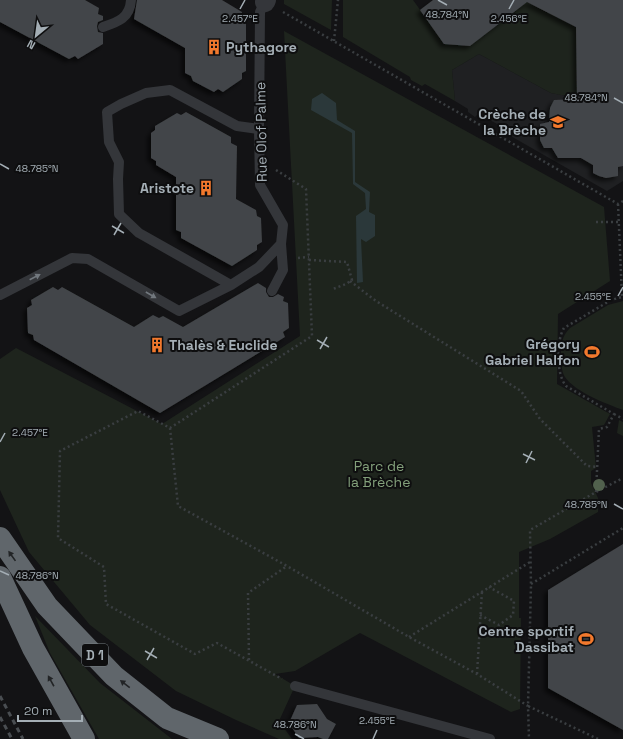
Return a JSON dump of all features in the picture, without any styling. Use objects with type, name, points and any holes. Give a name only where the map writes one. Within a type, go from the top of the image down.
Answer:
[{"type":"highway","name":"D 1","points":[[0,538],[47,606],[114,676],[168,718],[218,739]]},
{"type":"highway","points":[[0,577],[33,648],[84,739]]},
{"type":"highway","points":[[168,718],[194,739]]},
{"type":"lane","points":[[103,27],[120,22],[130,7],[131,0]]},
{"type":"lane","name":"Rue Olof Palme","points":[[264,1],[260,12],[260,185],[283,225],[281,244],[283,270],[272,291]]},
{"type":"lane","points":[[231,285],[138,233],[119,214],[119,162],[109,142],[107,112],[146,93],[170,90],[237,126],[259,129]]},
{"type":"lane","points":[[0,294],[72,258],[83,258],[88,259],[179,311],[231,285],[259,267],[281,244]]},
{"type":"lane","points":[[295,686],[490,739]]},
{"type":"path","points":[[334,41],[338,0]]},
{"type":"path","points":[[264,1],[618,204]]},
{"type":"path","points":[[170,428],[312,336],[306,189],[274,170]]},
{"type":"path","points":[[618,204],[623,201]]},
{"type":"path","points":[[618,204],[622,297],[611,300],[564,328],[560,334],[559,364],[560,375],[566,386],[623,419]]},
{"type":"path","points":[[596,222],[619,222]]},
{"type":"path","points":[[309,260],[347,262],[352,280],[333,290]]},
{"type":"path","points":[[350,281],[376,301],[521,391],[540,419],[587,466],[598,467]]},
{"type":"path","points":[[170,428],[138,411],[60,451],[58,538],[104,567],[106,604],[195,654],[217,643],[295,686]]},
{"type":"path","points":[[596,492],[600,429],[607,427],[614,414]]},
{"type":"path","points":[[170,428],[178,506],[477,674],[528,706],[598,739]]},
{"type":"path","points":[[530,739],[528,706],[531,585],[530,530],[623,478]]},
{"type":"path","points":[[531,585],[623,528]]},
{"type":"path","points":[[409,637],[531,562]]},
{"type":"path","points":[[249,661],[248,593],[287,566]]},
{"type":"path","points":[[480,615],[500,625],[513,616],[514,601],[489,587]]},
{"type":"path","points":[[477,674],[482,592]]},
{"type":"shaded area","name":"Crèche de la Brèche","points":[[479,54],[551,93],[578,98],[623,113],[623,181],[607,191],[502,131],[503,127],[478,114],[475,117],[468,112],[468,109],[455,101],[452,70]]},
{"type":"shaded area","points":[[322,93],[336,103],[337,120],[355,131],[355,182],[370,192],[369,212],[375,215],[375,236],[366,242],[361,239],[363,282],[357,283],[356,216],[366,209],[365,193],[353,184],[352,133],[311,110],[312,99]]},
{"type":"green space","points":[[284,0],[332,0],[331,30],[284,4]]},
{"type":"green space","points":[[343,0],[413,0],[444,43],[470,46],[527,2],[576,27],[577,96],[551,93],[479,54],[452,70],[455,101],[425,84],[422,86],[411,80],[410,77],[343,37]]},
{"type":"green space","name":"Parc de la Brèche","points":[[284,31],[604,207],[610,281],[558,314],[557,384],[610,414],[604,425],[592,427],[596,468],[591,471],[591,483],[598,498],[598,512],[550,539],[519,552],[519,618],[521,618],[520,709],[511,712],[360,633],[295,671],[275,674],[295,686],[279,721],[292,739],[279,739],[176,691],[90,625],[29,552],[0,490],[0,359],[16,348],[162,424],[300,336]]},
{"type":"green space","name":"Grégory Gabriel Halfon","points":[[623,301],[623,410],[589,396],[580,391],[567,379],[561,366],[561,347],[562,340],[570,328],[608,305]]},
{"type":"green space","points":[[619,420],[623,422],[623,436],[617,433]]},
{"type":"green space","points":[[35,616],[100,683],[172,739],[99,739],[50,653]]},
{"type":"building","points":[[0,0],[85,0],[99,8],[98,14],[103,16],[103,20],[98,22],[97,26],[98,32],[103,33],[103,44],[78,59],[75,56],[69,59],[0,22]]},
{"type":"building","name":"Pythagore","points":[[137,0],[222,0],[242,12],[242,16],[246,19],[246,71],[242,73],[242,79],[223,92],[218,89],[214,92],[193,81],[191,76],[185,73],[185,48],[134,19]]},
{"type":"building","points":[[433,0],[623,0],[623,166],[618,167],[618,176],[606,178],[599,176],[593,173],[593,165],[581,158],[558,158],[552,148],[544,148],[540,140],[540,124],[549,122],[550,108],[554,100],[577,99],[576,27],[527,2],[470,46],[444,44],[420,10]]},
{"type":"building","name":"Aristote","points":[[186,112],[231,137],[231,143],[237,146],[236,199],[256,210],[257,216],[261,218],[262,242],[257,245],[257,250],[232,266],[181,238],[181,232],[176,230],[176,177],[156,165],[156,161],[151,158],[151,133],[155,130],[155,126],[177,113],[181,115]]},
{"type":"building","name":"Thalès & Euclide","points":[[258,283],[266,288],[266,292],[269,297],[273,297],[278,294],[284,297],[283,301],[288,303],[289,328],[283,332],[285,337],[160,413],[34,340],[33,335],[28,333],[27,308],[32,305],[31,300],[53,287],[58,290],[62,287],[134,327],[153,315],[159,318],[163,316],[183,327]]},
{"type":"building","name":"Centre sportif Dassibat","points":[[623,544],[623,730],[548,688],[548,590]]},
{"type":"building","points":[[317,704],[327,719],[336,724],[328,739],[318,737],[299,738],[289,723],[297,705]]},
{"type":"railway","points":[[0,696],[23,739]]},
{"type":"railway","points":[[0,717],[12,739]]},
{"type":"place","name":"Pythagore","points":[[214,47]]},
{"type":"place","name":"Crèche de la Brèche","points":[[558,122]]},
{"type":"place","name":"Aristote","points":[[206,188]]},
{"type":"place","name":"Thalès & Euclide","points":[[157,345]]},
{"type":"place","name":"Grégory Gabriel Halfon","points":[[592,352]]},
{"type":"place","name":"Centre sportif Dassibat","points":[[586,639]]}]
